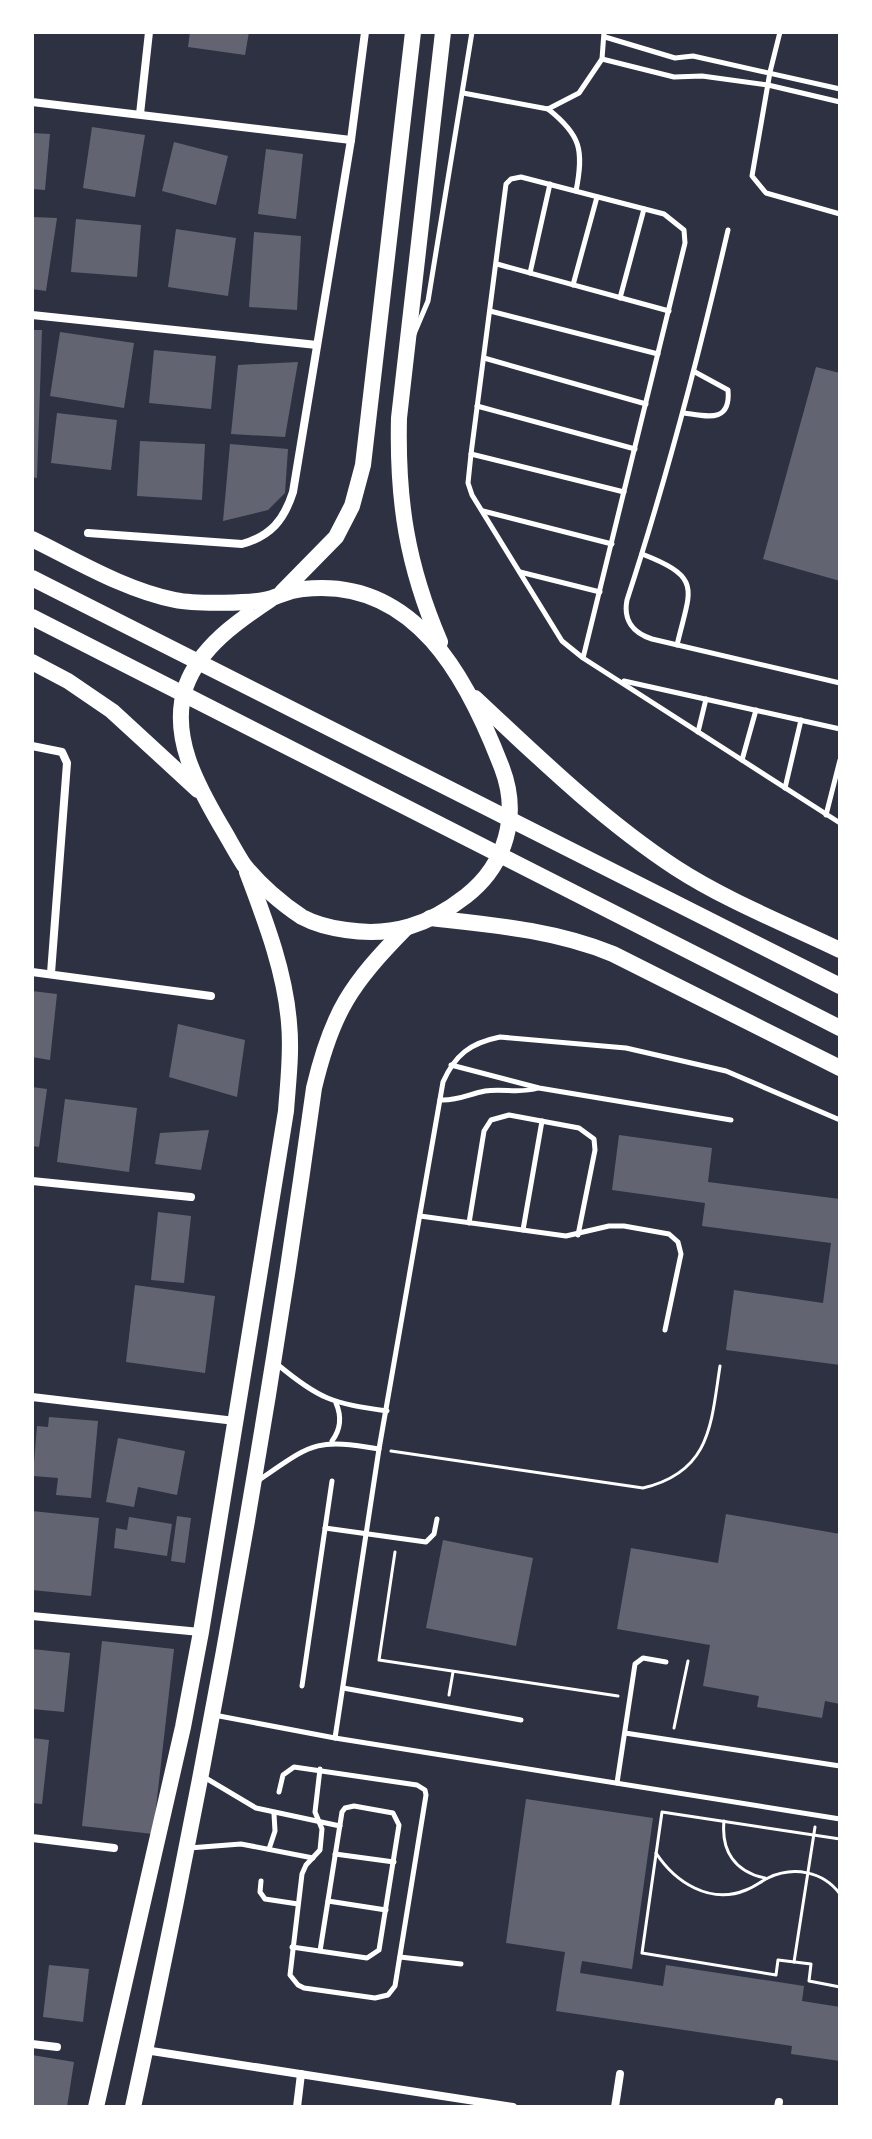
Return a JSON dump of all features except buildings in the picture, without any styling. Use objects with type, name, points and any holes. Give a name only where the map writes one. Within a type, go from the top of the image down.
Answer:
[{"type":"highway","points":[[96,2107],[183,1727],[201,1632],[286,1111],[290,1058],[289,1021],[269,933],[245,866],[203,796],[186,756],[181,726],[185,688],[196,666],[234,624],[276,596],[336,537],[352,506],[363,465],[413,32]]},
{"type":"highway","points":[[245,866],[305,919],[335,929],[371,934],[405,929],[467,895],[492,869],[509,836],[510,805],[504,774],[492,742],[443,651],[424,606],[402,517],[398,469],[399,418],[443,32]]},
{"type":"highway","points":[[32,539],[124,584],[176,600],[219,602],[276,596],[305,589],[335,589],[367,595],[397,608],[443,651]]},
{"type":"highway","points":[[32,578],[840,986]]},
{"type":"highway","points":[[32,617],[834,1025]]},
{"type":"highway","points":[[32,662],[68,681],[112,711],[203,796]]},
{"type":"highway","points":[[465,688],[574,790],[678,869],[840,950]]},
{"type":"highway","points":[[430,918],[528,929],[580,941],[613,954],[840,1068]]},
{"type":"highway","points":[[133,2107],[202,1776],[274,1362],[314,1088],[322,1053],[329,1030],[348,995],[371,963],[405,929]]},
{"type":"street","points":[[140,114],[149,32]]},
{"type":"street","points":[[88,533],[242,544],[258,540],[271,531],[288,509],[351,140],[365,32]]},
{"type":"street","points":[[32,102],[351,140]]},
{"type":"street","points":[[32,315],[317,345]]},
{"type":"street","points":[[32,746],[62,752],[67,763],[51,973]]},
{"type":"street","points":[[32,972],[211,996]]},
{"type":"street","points":[[32,1181],[191,1197]]},
{"type":"street","points":[[32,1397],[235,1421]]},
{"type":"street","points":[[32,1616],[201,1632]]},
{"type":"street","points":[[32,1838],[114,1848]]},
{"type":"street","points":[[32,2044],[57,2047]]},
{"type":"street","points":[[145,2050],[513,2107]]},
{"type":"street","points":[[297,2107],[301,2074]]},
{"type":"street","points":[[615,2107],[620,2074]]},
{"type":"lane","points":[[407,345],[421,322],[428,301],[472,32]]},
{"type":"lane","points":[[780,32],[752,176],[766,193],[840,214]]},
{"type":"lane","points":[[548,109],[579,93],[602,59],[604,34],[675,58],[693,56],[840,89]]},
{"type":"lane","points":[[602,59],[674,77],[702,76],[768,85],[840,102]]},
{"type":"lane","points":[[463,93],[548,109],[568,125],[579,146],[582,160],[576,191]]},
{"type":"lane","points":[[583,658],[669,311],[685,243],[684,230],[664,214],[521,177],[511,179],[506,184],[471,454],[468,483],[472,495],[562,641],[583,658],[840,823]]},
{"type":"lane","points":[[530,273],[550,184]]},
{"type":"lane","points":[[573,285],[597,197]]},
{"type":"lane","points":[[620,298],[644,209]]},
{"type":"lane","points":[[728,230],[695,372],[627,600],[626,615],[635,631],[643,637],[840,683]]},
{"type":"lane","points":[[497,264],[669,311]]},
{"type":"lane","points":[[490,311],[658,354]]},
{"type":"lane","points":[[484,358],[646,404]]},
{"type":"lane","points":[[684,413],[714,417],[721,414],[729,400],[728,390],[723,385],[695,372]]},
{"type":"lane","points":[[477,406],[635,449]]},
{"type":"lane","points":[[471,454],[624,492]]},
{"type":"lane","points":[[482,511],[612,544]]},
{"type":"lane","points":[[642,554],[676,568],[686,581],[688,597],[677,645]]},
{"type":"lane","points":[[519,572],[600,592]]},
{"type":"lane","points":[[619,680],[840,729]]},
{"type":"lane","points":[[698,732],[706,699]]},
{"type":"lane","points":[[742,760],[756,710]]},
{"type":"lane","points":[[785,788],[801,720]]},
{"type":"lane","points":[[826,815],[840,760]]},
{"type":"lane","points":[[335,1738],[379,1449],[443,1082],[451,1065],[464,1050],[481,1041],[500,1037],[626,1048],[726,1071],[840,1120]]},
{"type":"lane","points":[[451,1065],[539,1088],[731,1120]]},
{"type":"lane","points":[[440,1100],[462,1099],[488,1090],[539,1088]]},
{"type":"lane","points":[[469,1223],[487,1125],[503,1115],[579,1128],[594,1139],[595,1150],[578,1235]]},
{"type":"lane","points":[[523,1230],[542,1121]]},
{"type":"lane","points":[[420,1216],[578,1235],[609,1226],[624,1226],[663,1232],[674,1237],[681,1254],[665,1330]]},
{"type":"lane","points":[[274,1362],[310,1391],[336,1403],[387,1411]]},
{"type":"lane","points":[[331,1442],[340,1427],[336,1403]]},
{"type":"lane","points":[[252,1486],[308,1448],[331,1442],[379,1449]]},
{"type":"lane","points":[[302,1686],[332,1481]]},
{"type":"lane","points":[[325,1528],[426,1542],[434,1534],[437,1519]]},
{"type":"lane","points":[[617,1783],[633,1668],[639,1660],[648,1658],[666,1662]]},
{"type":"lane","points":[[343,1688],[521,1720]]},
{"type":"lane","points":[[213,1714],[335,1738],[840,1819]]},
{"type":"lane","points":[[625,1733],[840,1766]]},
{"type":"lane","points":[[279,1792],[283,1775],[290,1768],[320,1769],[420,1786],[425,1790],[395,1986],[388,1995],[375,1998],[298,1985],[290,1975],[304,1869],[320,1850],[322,1833],[315,1812],[320,1769]]},
{"type":"lane","points":[[202,1776],[237,1800],[274,1814],[340,1826]]},
{"type":"lane","points":[[292,1947],[367,1958],[376,1954],[381,1946],[399,1825],[393,1813],[349,1806],[342,1812],[320,1951]]},
{"type":"lane","points":[[269,1849],[275,1831],[274,1814]]},
{"type":"lane","points":[[188,1848],[222,1843],[314,1859]]},
{"type":"lane","points":[[335,1854],[394,1862]]},
{"type":"lane","points":[[261,1881],[260,1892],[265,1899],[298,1904]]},
{"type":"lane","points":[[328,1901],[386,1910]]},
{"type":"lane","points":[[400,1957],[461,1964]]},
{"type":"path","points":[[379,1449],[643,1488],[658,1484],[685,1469],[704,1445],[710,1430],[720,1366]]},
{"type":"path","points":[[395,1552],[379,1660],[629,1698]]},
{"type":"path","points":[[672,1740],[688,1661]]},
{"type":"path","points":[[447,1707],[453,1672]]},
{"type":"path","points":[[840,1839],[662,1812],[642,1953],[776,1975],[778,1960],[811,1964],[809,1981],[840,1987]]},
{"type":"path","points":[[794,1962],[817,1816]]},
{"type":"path","points":[[724,1821],[723,1839],[729,1856],[743,1870],[767,1878]]},
{"type":"path","points":[[656,1853],[682,1882],[707,1893],[745,1891],[767,1878],[791,1871],[808,1872],[828,1881],[840,1894]]}]
